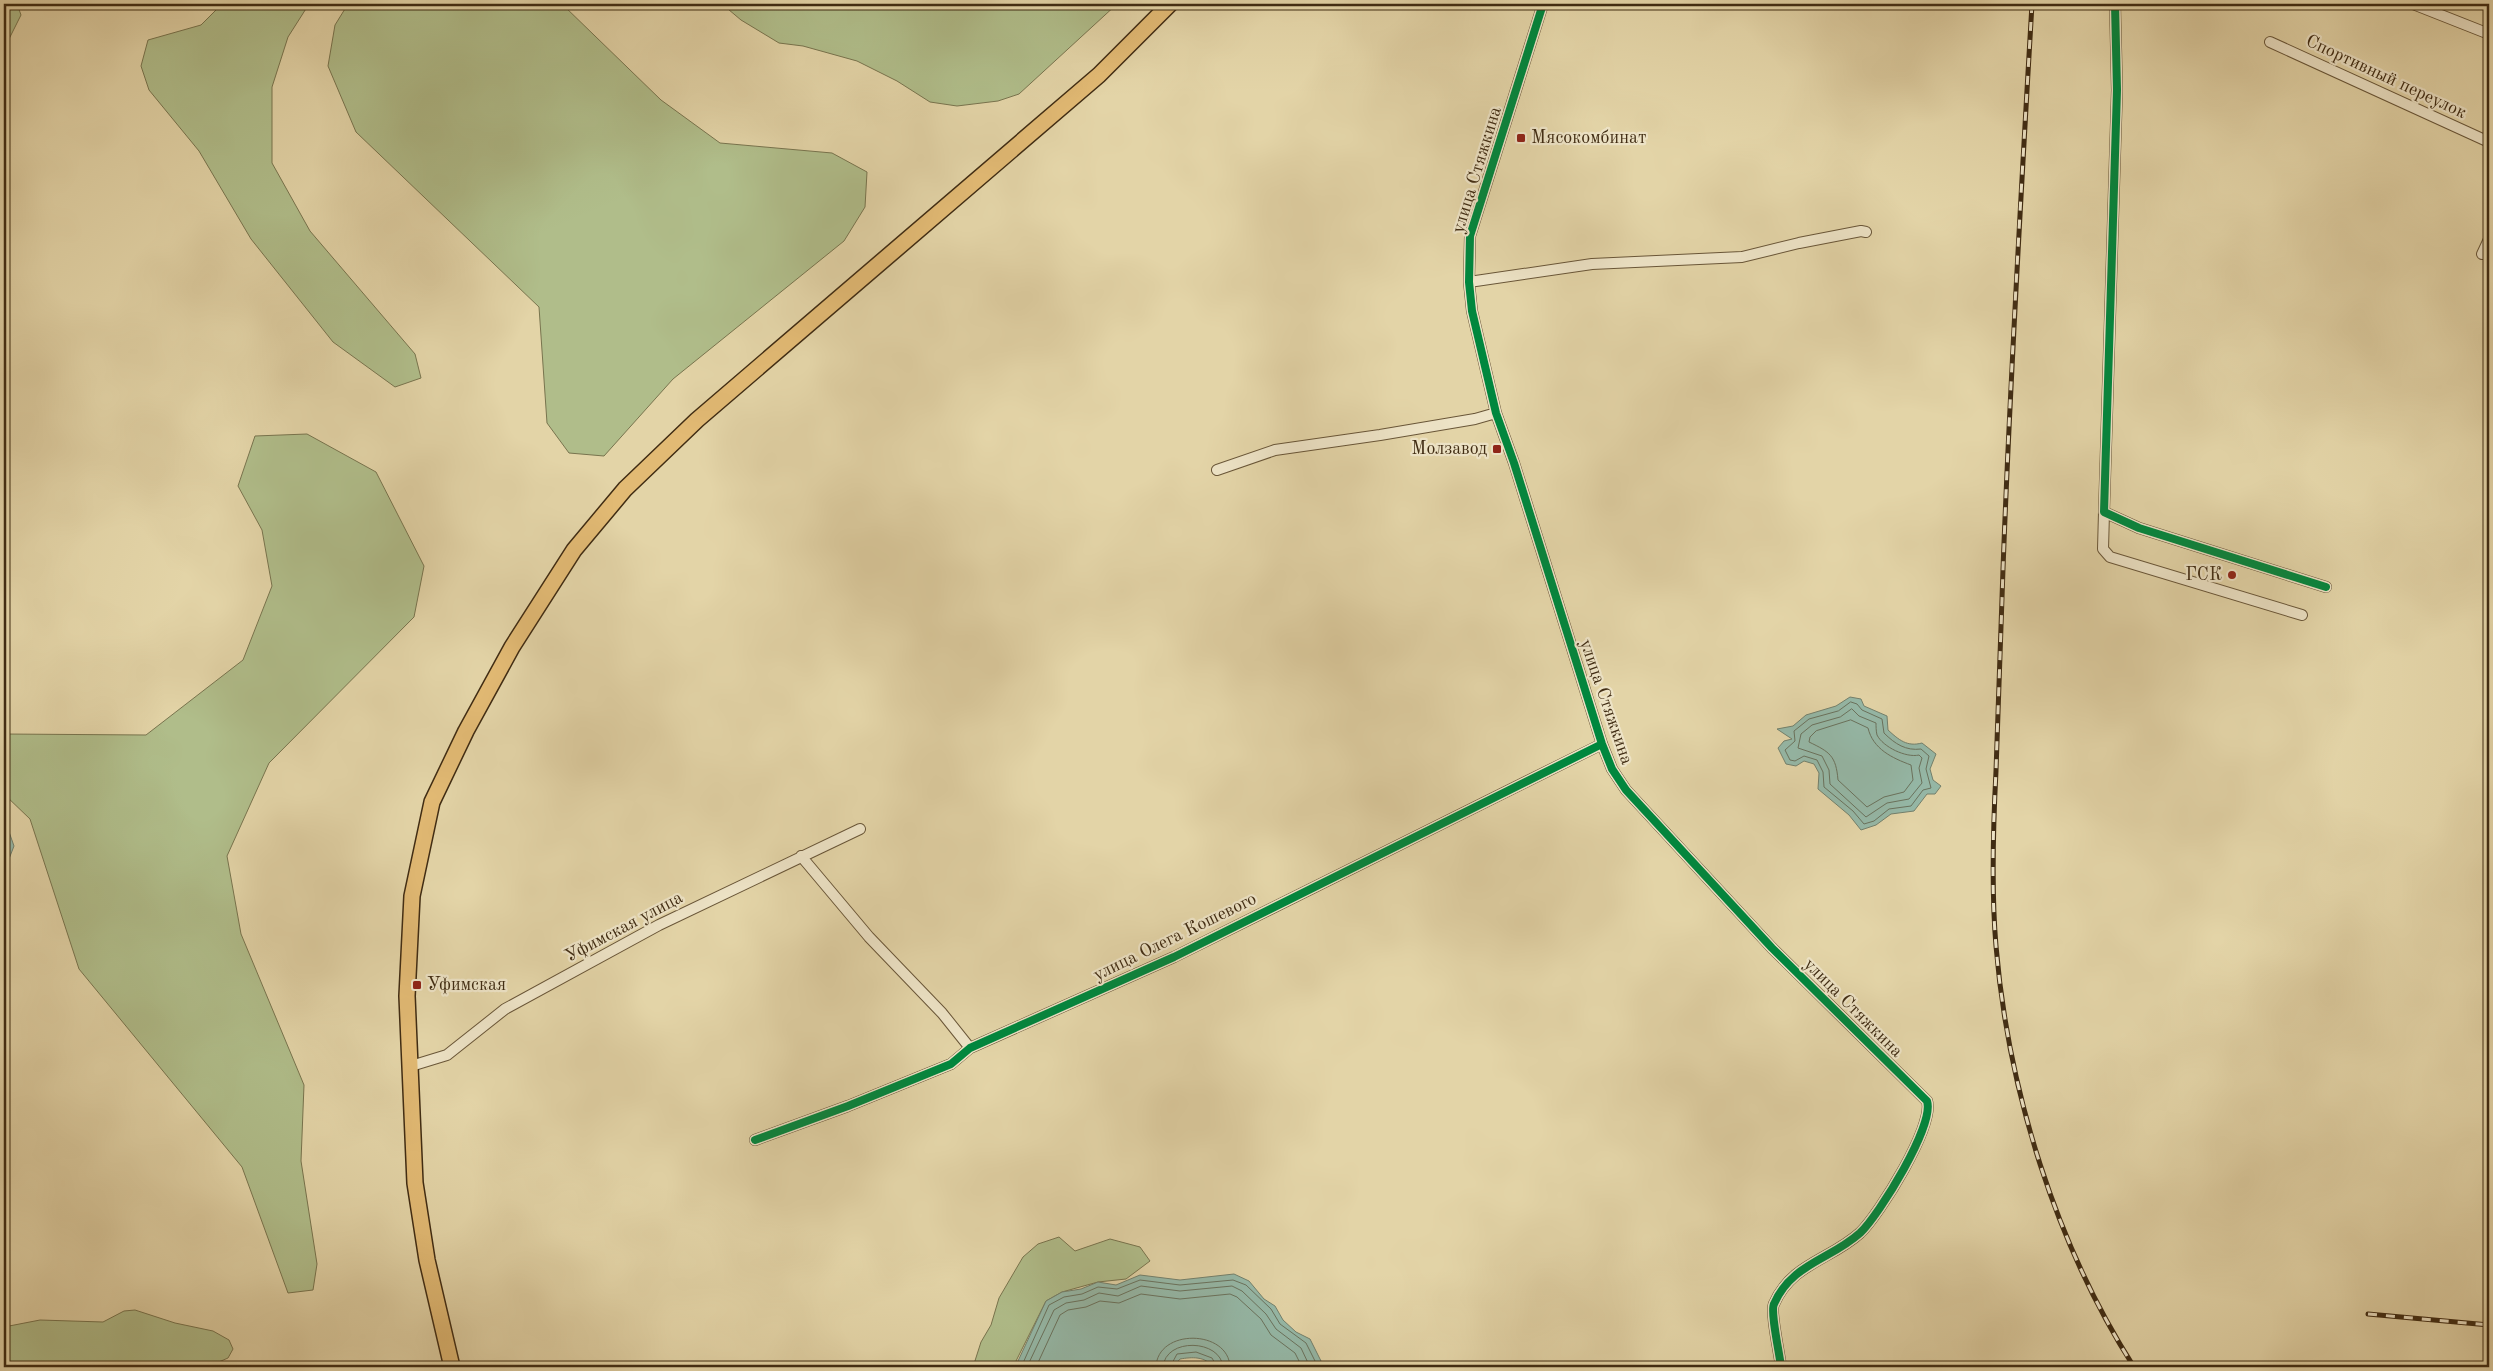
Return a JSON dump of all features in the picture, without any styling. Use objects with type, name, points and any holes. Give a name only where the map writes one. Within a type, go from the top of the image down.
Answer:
[{"type":"main road","points":[[452,1367],[427,1260],[415,1183],[407,996],[412,896],[432,802],[466,731],[512,647],[574,550],[625,489],[697,420],[1077,95],[1170,4]]},
{"type":"street","name":"улица Стяжкина","points":[[1543,4],[1470,236],[1469,282],[1472,311],[1496,413],[1514,463],[1602,744],[1612,769],[1626,790],[1772,948],[1927,1101],[1929,1108],[1925,1126],[1911,1155],[1862,1232],[1842,1248],[1800,1270],[1784,1286],[1772,1306],[1781,1367]]},
{"type":"street","points":[[2114,4],[2117,90],[2103,549],[2110,556],[2302,615]]},
{"type":"street","points":[[2413,4],[2489,34]]},
{"type":"street","name":"Спортивный переулок","points":[[2270,42],[2489,142]]},
{"type":"street","points":[[1469,282],[1592,264],[1742,257],[1799,243],[1861,231],[1866,232]]},
{"type":"street","points":[[2482,254],[2489,238]]},
{"type":"street","points":[[1218,470],[1275,450],[1418,428],[1496,413]]},
{"type":"street","points":[[2104,512],[2139,528],[2326,587]]},
{"type":"street","name":"улица Олега Кошевого","points":[[755,1140],[848,1106],[951,1064],[970,1048],[1174,957],[1602,744]]},
{"type":"street","name":"Уфимская улица","points":[[411,1066],[447,1054],[505,1009],[659,924],[860,829]]},
{"type":"street","points":[[801,856],[869,937],[942,1013],[970,1048]]},
{"type":"green space","points":[[4,4],[17,4],[21,15],[4,49]]},
{"type":"green space","points":[[222,4],[309,4],[288,37],[272,87],[272,163],[310,231],[415,354],[421,378],[395,387],[333,342],[251,239],[199,151],[149,90],[141,66],[148,40],[201,25]]},
{"type":"green space","points":[[348,4],[562,4],[661,100],[720,143],[832,153],[867,172],[865,207],[844,241],[673,379],[604,456],[569,453],[547,423],[539,307],[356,132],[328,66],[335,25]]},
{"type":"green space","points":[[722,4],[1117,4],[1019,94],[998,101],[957,106],[930,102],[897,81],[857,61],[803,46],[779,43],[741,20]]},
{"type":"green space","points":[[307,434],[376,472],[424,566],[414,617],[269,763],[227,856],[241,934],[304,1085],[301,1161],[317,1264],[313,1290],[288,1293],[242,1167],[79,969],[30,819],[4,794],[4,734],[146,735],[243,660],[272,586],[262,530],[238,486],[255,436]]},
{"type":"green space","points":[[1059,1237],[1075,1251],[1110,1239],[1140,1247],[1150,1261],[1126,1279],[1098,1282],[1062,1292],[1046,1301],[1013,1367],[973,1367],[981,1342],[991,1325],[999,1298],[1023,1257],[1038,1244]]},
{"type":"green space","points":[[135,1310],[175,1323],[213,1331],[229,1340],[233,1349],[228,1358],[207,1367],[4,1367],[4,1327],[40,1320],[103,1322],[124,1311]]},
{"type":"water","points":[[1850,697],[1861,699],[1864,706],[1887,716],[1888,730],[1900,740],[1912,744],[1922,743],[1936,754],[1930,769],[1933,780],[1941,786],[1935,794],[1927,794],[1914,811],[1891,814],[1876,825],[1861,830],[1849,815],[1818,789],[1819,773],[1814,764],[1804,761],[1796,766],[1786,764],[1778,748],[1784,741],[1792,739],[1777,729],[1793,726],[1806,715],[1836,706]]},
{"type":"water","points":[[4,826],[8,829],[14,846],[7,864],[4,865]]},
{"type":"water","points":[[1234,1274],[1249,1281],[1264,1299],[1275,1306],[1283,1320],[1296,1332],[1310,1339],[1324,1367],[1213,1367],[1202,1359],[1194,1358],[1180,1359],[1173,1367],[1144,1365],[1141,1367],[1007,1367],[1018,1361],[1046,1301],[1062,1292],[1081,1289],[1098,1282],[1116,1285],[1140,1275],[1180,1280]]},
{"type":"railway","points":[[2032,4],[2012,357],[2003,569],[1993,837],[1993,902],[1996,946],[2002,1000],[2012,1055],[2024,1110],[2040,1165],[2059,1218],[2081,1270],[2106,1320],[2134,1367]]},
{"type":"railway","points":[[2368,1314],[2489,1325]]},
{"type":"cycle path","points":[[1543,4],[1470,236],[1469,282],[1472,311],[1496,413],[1514,463],[1602,744],[1612,769],[1626,790],[1772,948],[1927,1101],[1927,1113],[1923,1129],[1914,1149],[1892,1190],[1869,1223],[1848,1242],[1801,1271],[1781,1291],[1773,1308],[1781,1367]]},
{"type":"cycle path","points":[[2115,4],[2117,90],[2104,512],[2139,528],[2326,587]]},
{"type":"cycle path","points":[[755,1140],[848,1106],[951,1064],[970,1048],[1174,957],[1602,744]]},
{"type":"place","name":"Мясокомбинат","points":[[1521,138]]},
{"type":"place","name":"Молзавод","points":[[1497,449]]},
{"type":"place","name":"ГСК","points":[[2232,575]]},
{"type":"place","name":"Уфимская","points":[[417,985]]}]
